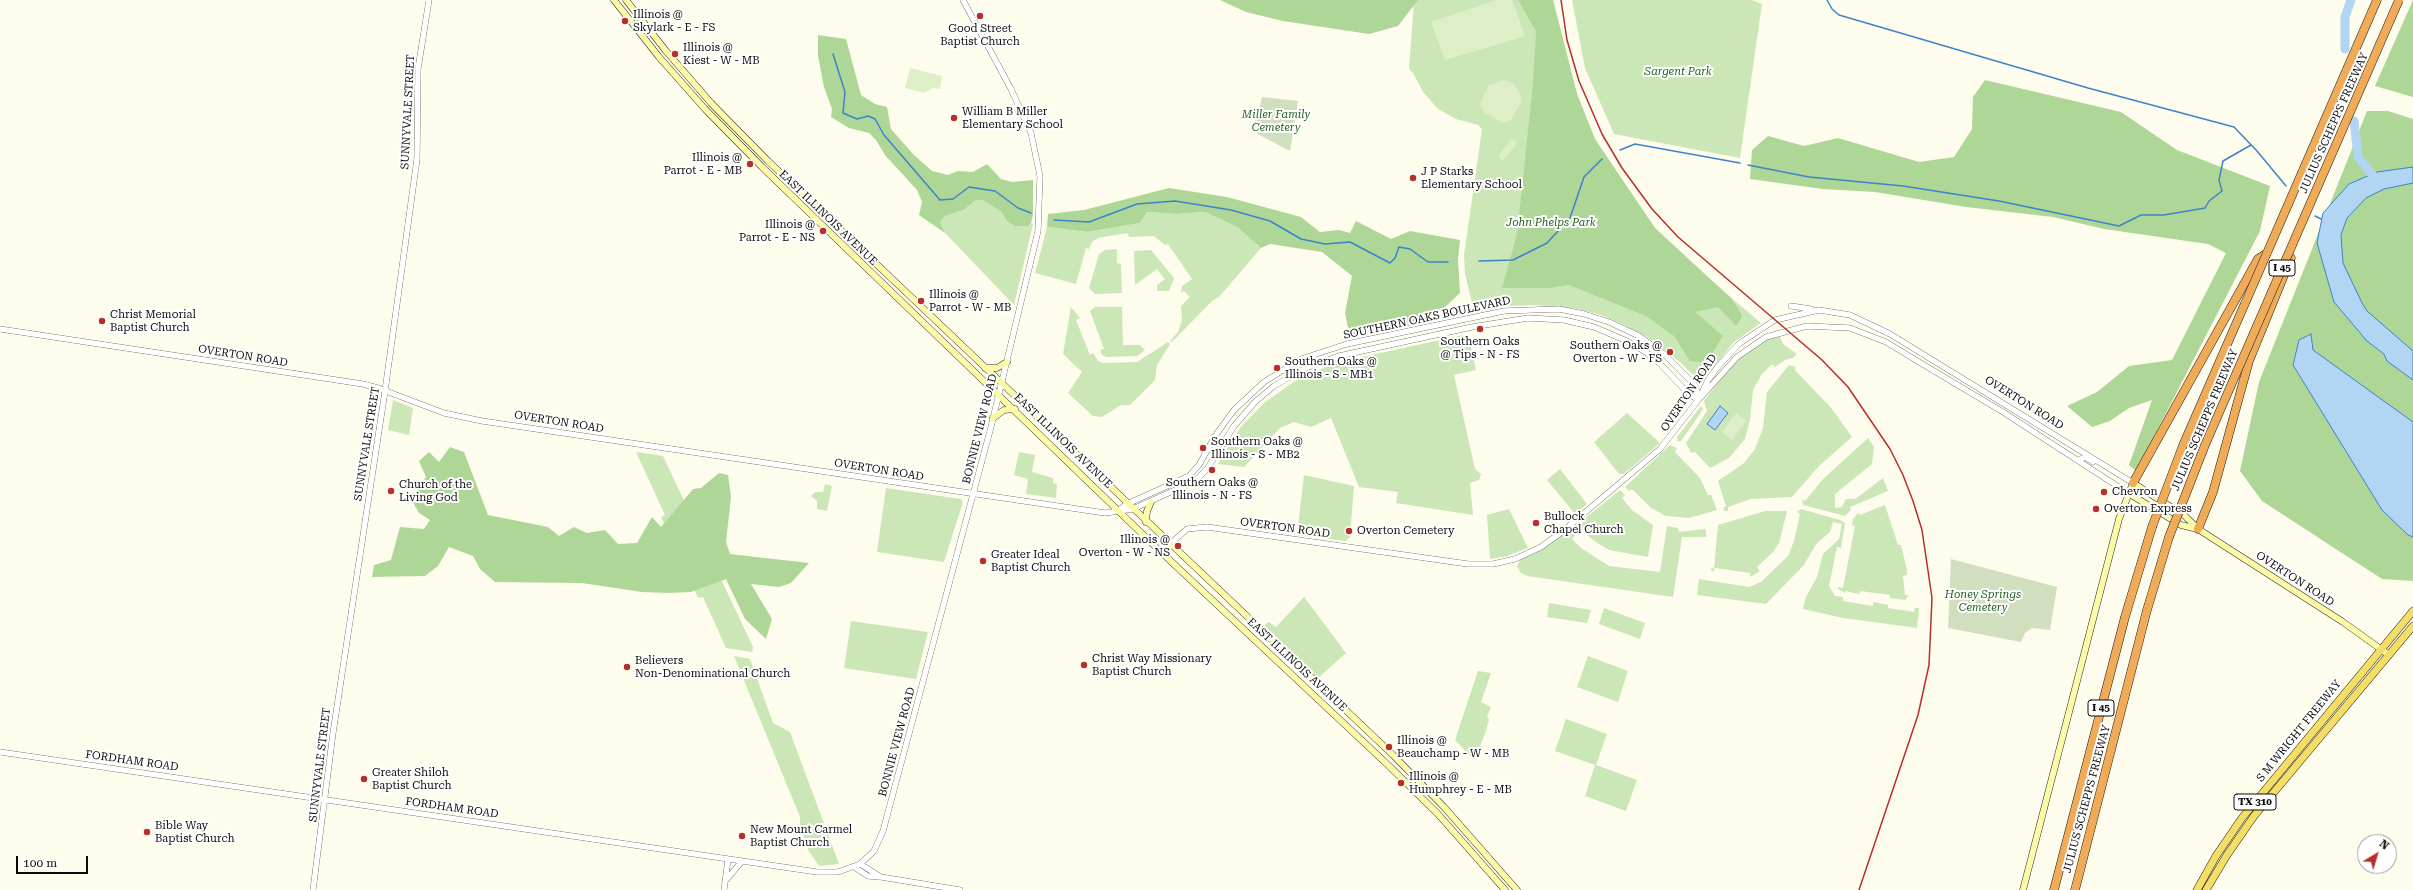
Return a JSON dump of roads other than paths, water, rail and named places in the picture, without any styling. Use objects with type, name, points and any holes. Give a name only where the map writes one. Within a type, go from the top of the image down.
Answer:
[{"type":"highway","name":"JULIUS SCHEPPS FREEWAY","points":[[2054,890],[2126,611],[2152,527],[2184,443],[2377,0]]},
{"type":"highway","name":"JULIUS SCHEPPS FREEWAY","points":[[2075,890],[2147,610],[2169,537],[2198,461],[2399,0]]},
{"type":"highway","points":[[2198,529],[2213,492],[2248,361],[2303,229],[2306,214]]},
{"type":"highway","points":[[2133,482],[2258,259],[2267,253]]},
{"type":"main road","name":"EAST ILLINOIS AVENUE","points":[[614,0],[659,57],[705,109],[762,167],[1066,458],[1161,552],[1387,764],[1438,814],[1505,890]]},
{"type":"main road","name":"EAST ILLINOIS AVENUE","points":[[626,0],[666,51],[712,103],[768,161],[1133,510],[1393,755],[1444,807],[1517,890]]},
{"type":"main road","points":[[659,57],[666,51]]},
{"type":"main road","points":[[762,167],[768,161]]},
{"type":"main road","points":[[868,270],[875,263]]},
{"type":"main road","points":[[930,328],[936,321]]},
{"type":"main road","points":[[985,368],[997,368],[1007,362]]},
{"type":"main road","points":[[993,418],[1001,411],[1015,409]]},
{"type":"main road","points":[[1066,458],[1073,451]]},
{"type":"main road","points":[[2023,890],[2119,519],[2133,482]]},
{"type":"main road","name":"OVERTON ROAD","points":[[2133,482],[2184,516],[2198,529],[2381,648],[2389,655]]},
{"type":"main road","points":[[2128,493],[2181,525],[2198,529]]},
{"type":"main road","points":[[1146,522],[1147,511],[1152,502]]},
{"type":"main road","name":"S M WRIGHT FREEWAY","points":[[2197,890],[2216,856],[2242,818],[2413,611]]},
{"type":"main road","name":"S M WRIGHT FREEWAY","points":[[2206,890],[2246,826],[2413,626]]},
{"type":"street","name":"SUNNYVALE STREET","points":[[313,890],[324,800],[385,390],[417,159],[418,69],[429,0]]},
{"type":"street","name":"BONNIE VIEW ROAD","points":[[860,864],[874,850],[884,831],[974,494],[1038,231],[1040,176],[1031,133],[1011,89],[963,0]]},
{"type":"street","points":[[1791,306],[1819,310]]},
{"type":"street","name":"SOUTHERN OAKS BOULEVARD","points":[[1552,309],[1590,316],[1634,334],[1665,355],[1686,375],[1698,390],[1699,399],[1691,396],[1659,363],[1627,341],[1587,325],[1564,320],[1528,318],[1472,327],[1339,356],[1316,364],[1286,379],[1266,393],[1238,421],[1204,474],[1190,485],[1133,510],[1119,510],[1127,504],[1183,479],[1197,468],[1215,436],[1234,410],[1258,387],[1281,370],[1301,359],[1332,348],[1504,311],[1552,309]]},
{"type":"street","name":"OVERTON ROAD","points":[[1161,552],[1187,529],[1207,527],[1468,564],[1494,564],[1515,559],[1541,547],[1552,539],[1648,460],[1671,438],[1699,399],[1708,380],[1730,352],[1750,335],[1775,320],[1819,310],[1850,315],[1890,334],[2033,419],[2133,482]]},
{"type":"street","points":[[1587,325],[1590,316]]},
{"type":"street","points":[[1699,399],[1745,350],[1777,333],[1807,326],[1840,326],[1860,330],[1886,342],[2079,460],[2128,493]]},
{"type":"street","name":"OVERTON ROAD","points":[[0,329],[345,381],[385,390],[444,413],[464,418],[1099,513],[1119,510]]},
{"type":"street","points":[[1886,342],[1890,334]]},
{"type":"street","points":[[1659,363],[1665,355]]},
{"type":"street","points":[[1281,370],[1286,379]]},
{"type":"street","points":[[1686,375],[1698,383],[1708,380]]},
{"type":"street","points":[[2027,428],[2033,419]]},
{"type":"street","points":[[2079,460],[2085,457],[2107,467]]},
{"type":"street","points":[[1197,468],[1204,474]]},
{"type":"street","name":"FORDHAM ROAD","points":[[0,752],[822,872],[838,872],[860,864]]},
{"type":"street","points":[[724,890],[728,859]]},
{"type":"street","points":[[725,881],[734,868],[742,861]]},
{"type":"street","points":[[860,864],[881,876]]},
{"type":"street","points":[[854,867],[868,876],[881,876],[960,890]]},
{"type":"water","points":[[2413,167],[2413,183],[2384,189],[2366,198],[2347,218],[2341,235],[2343,263],[2362,303],[2367,311],[2413,351],[2413,380],[2387,361],[2384,354],[2367,341],[2334,302],[2317,243],[2323,213],[2349,184],[2377,172]]},
{"type":"water","points":[[2311,334],[2313,350],[2413,422],[2413,537],[2408,535],[2382,510],[2293,365],[2299,340]]},
{"type":"water","points":[[1720,406],[1728,413],[1715,430],[1707,424]]},
{"type":"waterway","points":[[1827,0],[1832,9],[1839,15],[2088,88],[2234,127],[2257,151],[2286,186]]},
{"type":"waterway","points":[[2345,49],[2345,17],[2351,0]]},
{"type":"waterway","points":[[833,54],[845,92],[843,113],[857,119],[868,116],[875,119],[884,135],[940,200],[953,199],[969,187],[995,191],[1018,208],[1031,213]]},
{"type":"waterway","points":[[2354,121],[2358,157],[2377,181]]},
{"type":"waterway","points":[[1620,150],[1635,144],[1740,163]]},
{"type":"waterway","points":[[1748,165],[1809,177],[1903,186],[1999,201],[2119,226],[2141,215],[2164,215],[2205,208],[2209,201],[2222,191],[2219,180],[2223,161],[2251,145]]},
{"type":"waterway","points":[[1479,261],[1513,260],[1547,243],[1570,218],[1584,177],[1602,159]]},
{"type":"waterway","points":[[1054,220],[1089,222],[1137,204],[1175,201],[1231,210],[1270,221],[1301,239],[1325,244],[1350,242],[1390,263],[1395,258],[1399,247],[1410,249],[1428,262],[1448,262]]},
{"type":"waterway","points":[[2315,216],[2321,219]]},
{"type":"railway","points":[[1561,0],[1567,40],[1579,81],[1602,134],[1622,168],[1652,209],[1678,237],[1822,360],[1848,387],[1890,449],[1903,475],[1913,501],[1922,530],[1932,598],[1929,665],[1918,715],[1859,890]]},
{"type":"place","name":"Good Street Baptist Church","points":[[980,16]]},
{"type":"place","name":"Illinois @ Skylark - E - FS","points":[[625,21]]},
{"type":"place","name":"Illinois @ Kiest - W - MB","points":[[675,54]]},
{"type":"place","name":"William B Miller Elementary School","points":[[954,118]]},
{"type":"place","name":"Illinois @ Parrot - E - MB","points":[[750,164]]},
{"type":"place","name":"J P Starks Elementary School","points":[[1413,178]]},
{"type":"place","name":"Illinois @ Parrot - E - NS","points":[[823,231]]},
{"type":"place","name":"Illinois @ Parrot - W - MB","points":[[921,301]]},
{"type":"place","name":"Christ Memorial Baptist Church","points":[[102,321]]},
{"type":"place","name":"Southern Oaks @ Tips - N - FS","points":[[1480,329]]},
{"type":"place","name":"Southern Oaks @ Overton - W - FS","points":[[1670,352]]},
{"type":"place","name":"Southern Oaks @ Illinois - S - MB1","points":[[1277,368]]},
{"type":"place","name":"Southern Oaks @ Illinois - S - MB2","points":[[1203,448]]},
{"type":"place","name":"Southern Oaks @ Illinois - N - FS","points":[[1212,470]]},
{"type":"place","name":"Church of the Living God","points":[[391,491]]},
{"type":"place","name":"Chevron","points":[[2104,492]]},
{"type":"place","name":"Overton Express","points":[[2096,509]]},
{"type":"place","name":"Bullock Chapel Church","points":[[1536,523]]},
{"type":"place","name":"Overton Cemetery","points":[[1349,531]]},
{"type":"place","name":"Illinois @ Overton - W - NS","points":[[1178,546]]},
{"type":"place","name":"Greater Ideal Baptist Church","points":[[983,561]]},
{"type":"place","name":"Christ Way Missionary Baptist Church","points":[[1084,665]]},
{"type":"place","name":"Believers Non-Denominational Church","points":[[627,667]]},
{"type":"place","name":"Illinois @ Beauchamp - W - MB","points":[[1389,747]]},
{"type":"place","name":"Greater Shiloh Baptist Church","points":[[364,779]]},
{"type":"place","name":"Illinois @ Humphrey - E - MB","points":[[1401,783]]},
{"type":"place","name":"Bible Way Baptist Church","points":[[147,832]]},
{"type":"place","name":"New Mount Carmel Baptist Church","points":[[742,836]]},
{"type":"park label","name":"Sargent Park","points":[[1678,72]]},
{"type":"park label","name":"Miller Family Cemetery","points":[[1276,121]]},
{"type":"park label","name":"John Phelps Park","points":[[1551,223]]},
{"type":"park label","name":"Honey Springs Cemetery","points":[[1983,601]]}]
